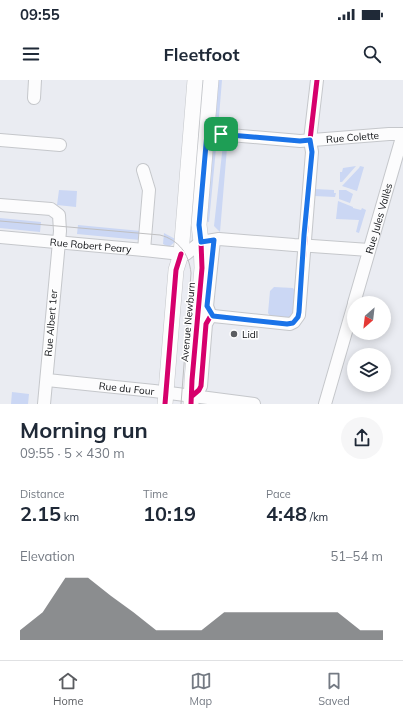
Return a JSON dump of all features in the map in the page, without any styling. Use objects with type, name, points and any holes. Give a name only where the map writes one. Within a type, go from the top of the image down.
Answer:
[{"type":"main road","name":"Avenue Newburn","points":[[165,398],[176,270],[181,254],[195,80]]},
{"type":"main road","name":"Avenue Newburn","points":[[191,400],[202,268],[208,241],[199,225],[211,80]]},
{"type":"street","points":[[34,98],[35,80]]},
{"type":"street","points":[[191,400],[202,386],[206,324],[210,317],[213,316],[290,324],[298,317],[312,152],[310,140],[317,80]]},
{"type":"street","name":"Rue Colette","points":[[207,133],[300,141],[403,134]]},
{"type":"street","name":"Rue Jules Vallès","points":[[356,296],[403,134]]},
{"type":"street","points":[[0,140],[60,145]]},
{"type":"street","points":[[143,170],[149,190],[144,250]]},
{"type":"street","name":"Rue Albert 1er","points":[[0,205],[52,209],[59,216],[60,220],[44,404]]},
{"type":"street","name":"Rue Robert Peary","points":[[0,237],[181,254]]},
{"type":"street","points":[[181,254],[186,254],[208,241],[219,239],[294,246],[370,250]]},
{"type":"street","points":[[208,241],[207,306],[213,316]]},
{"type":"street","name":"Rue Jules Vallès","points":[[325,404],[347,328]]},
{"type":"street","name":"Rue du Four","points":[[47,380],[165,398],[254,404]]},
{"type":"shaded area","points":[[217,80],[222,80],[218,129],[214,127]]},
{"type":"shaded area","points":[[217,138],[209,222],[204,221],[213,140]]},
{"type":"shaded area","points":[[223,144],[227,144],[227,148],[220,232],[214,226]]},
{"type":"shaded area","points":[[356,166],[342,182],[340,182],[340,172],[342,172],[343,168]]},
{"type":"shaded area","points":[[360,166],[364,167],[357,191],[342,186],[359,168]]},
{"type":"shaded area","points":[[315,189],[334,190],[334,193],[336,193],[335,197],[314,196]]},
{"type":"shaded area","points":[[59,190],[77,191],[76,207],[57,205]]},
{"type":"shaded area","points":[[339,190],[346,190],[353,194],[350,203],[339,199]]},
{"type":"shaded area","points":[[338,201],[353,208],[361,210],[362,208],[366,210],[359,233],[356,232],[359,220],[336,219]]},
{"type":"shaded area","points":[[0,218],[41,222],[40,232],[0,228]]},
{"type":"shaded area","points":[[78,225],[141,231],[140,240],[77,234]]},
{"type":"shaded area","points":[[164,233],[177,240],[169,247],[163,244]]},
{"type":"shaded area","points":[[274,287],[293,288],[296,292],[295,312],[290,318],[270,316],[268,313],[270,291]]},
{"type":"shaded area","points":[[12,392],[29,394],[28,404],[11,404]]},
{"type":"tram line","points":[[0,221],[160,235],[167,237],[178,244],[188,260],[191,273],[181,404]]},
{"type":"cycle path","points":[[192,396],[201,386],[206,324],[210,317],[213,316],[290,324],[294,322],[299,315],[312,152],[310,140],[317,80]]},
{"type":"cycle path","points":[[191,404],[202,268],[201,242]]},
{"type":"cycle path","points":[[165,404],[176,270],[181,254]]},
{"type":"place","name":"Lidl","points":[[234,334]]},
{"type":"route","points":[[207,133],[221,134],[300,141],[310,140],[312,152],[304,235],[299,312],[298,317],[293,323],[287,324],[213,316],[210,314],[207,306],[214,240],[201,242],[199,225],[207,133]]}]
